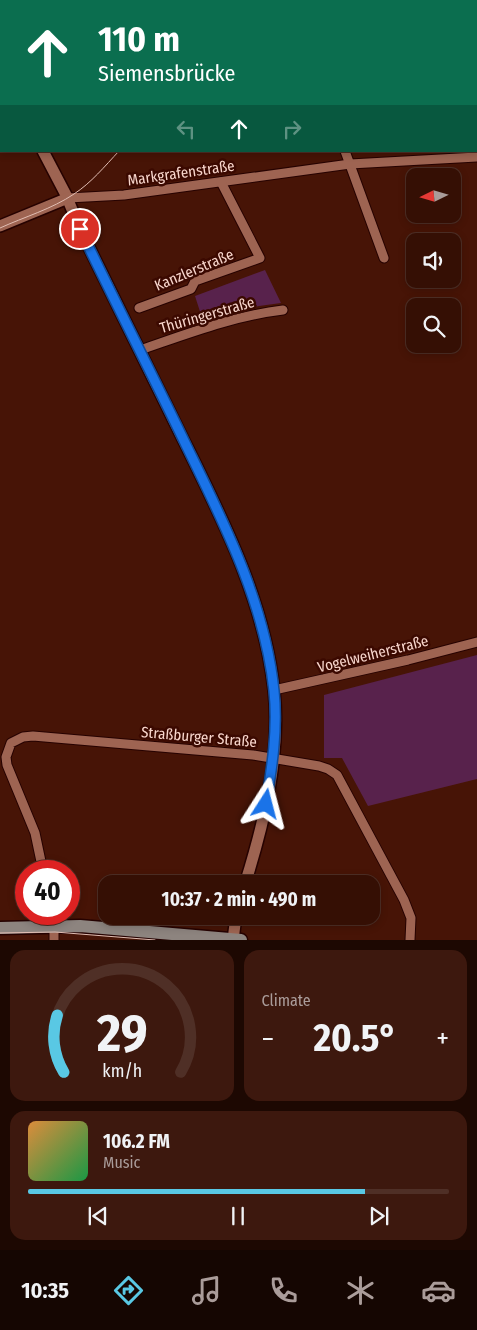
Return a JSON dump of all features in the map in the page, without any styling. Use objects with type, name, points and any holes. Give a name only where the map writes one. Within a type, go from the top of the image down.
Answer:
[{"type":"main road","points":[[0,928],[80,926],[235,940]]},
{"type":"street","points":[[44,152],[68,198],[80,229],[206,485],[240,561],[262,622],[274,690],[275,725],[273,759],[263,820],[248,875]]},
{"type":"street","points":[[345,152],[384,258]]},
{"type":"street","name":"Markgrafenstraße","points":[[68,198],[124,195],[350,164],[477,157]]},
{"type":"street","name":"Kanzlerstraße","points":[[139,308],[191,289],[195,282],[260,258],[221,182]]},
{"type":"street","points":[[0,226],[68,198]]},
{"type":"street","name":"Thüringerstraße","points":[[142,355],[219,323],[283,310]]},
{"type":"street","name":"Vogelweiherstraße","points":[[274,690],[408,660],[477,642]]},
{"type":"street","name":"Straßburger Straße","points":[[41,860],[34,833],[7,765],[8,749],[11,742],[16,739],[33,736],[253,755],[318,766],[328,769],[337,775],[404,900],[411,918],[410,940]]},
{"type":"street","points":[[235,940],[236,925]]},
{"type":"street","points":[[54,926],[54,940]]},
{"type":"shaded area","points":[[265,270],[281,303],[259,306],[203,321],[195,296]]},
{"type":"shaded area","points":[[477,655],[477,779],[368,806],[342,758],[324,758],[324,695]]},
{"type":"tram line","points":[[0,228],[74,194],[92,180],[118,152]]},
{"type":"tram line","points":[[0,933],[55,932],[155,940]]},
{"type":"route","points":[[80,229],[210,494],[240,561],[256,603],[267,644],[275,705],[273,759],[266,804]]}]
